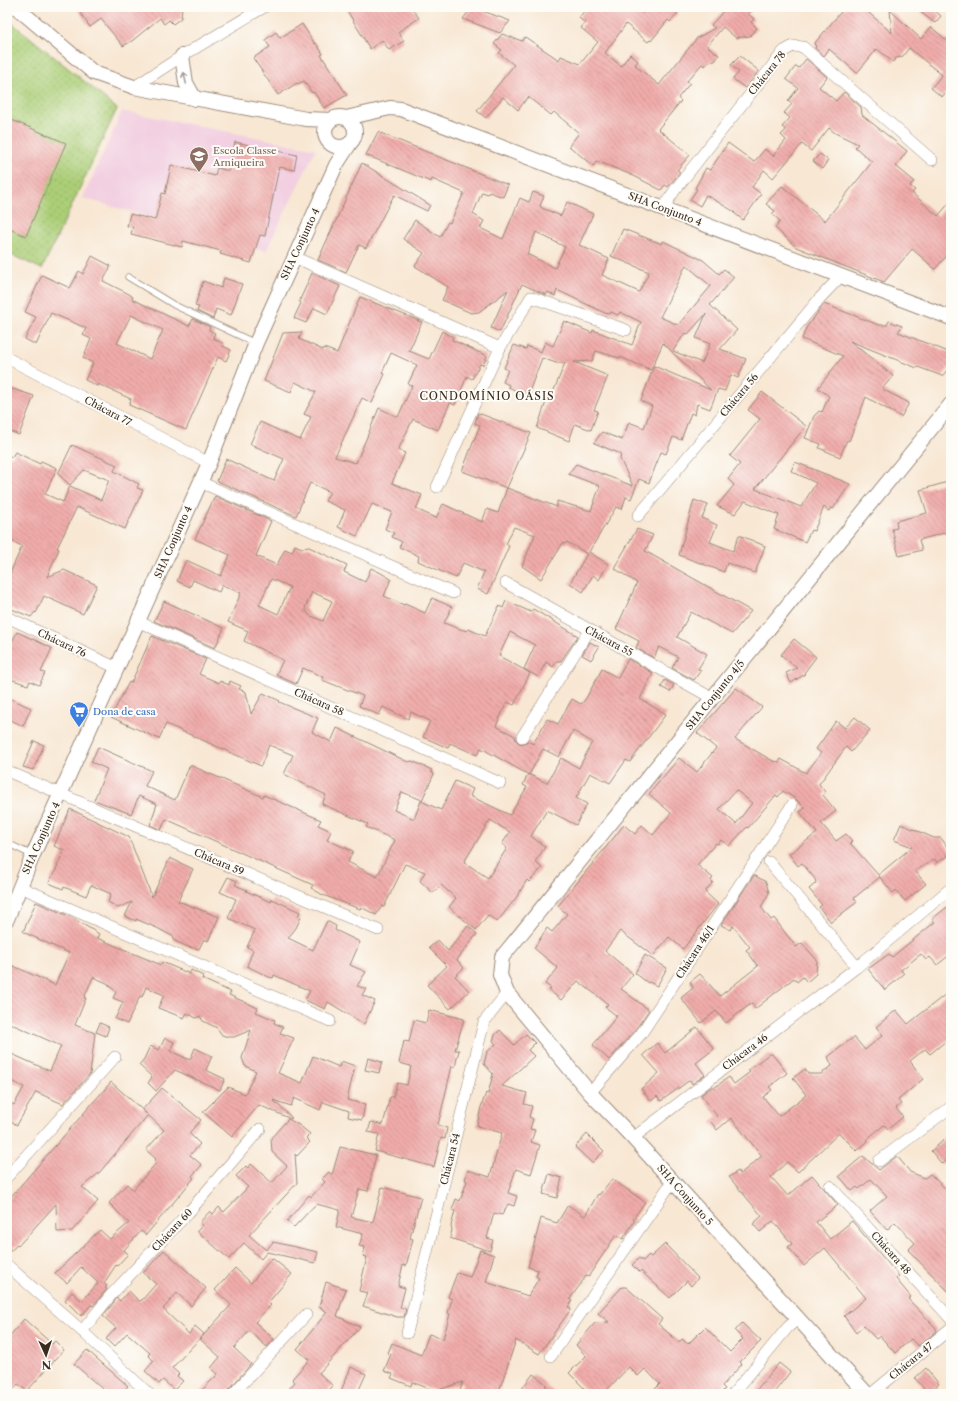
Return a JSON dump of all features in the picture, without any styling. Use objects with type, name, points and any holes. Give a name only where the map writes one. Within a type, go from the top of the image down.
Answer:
[{"type":"street","points":[[16,7],[94,73],[134,87],[306,119],[331,120],[339,117],[346,118],[353,123],[355,131],[354,138],[349,145],[341,147],[333,146],[327,141],[324,133],[306,119]]},
{"type":"street","points":[[134,87],[182,56],[264,7]]},
{"type":"street","name":"Chácara 78","points":[[663,208],[675,190],[784,51],[793,46],[803,47],[932,160]]},
{"type":"street","points":[[182,56],[186,83],[195,99]]},
{"type":"street","name":"SHA Conjunto 4","points":[[346,118],[390,108],[402,109],[951,318]]},
{"type":"street","points":[[355,131],[378,110]]},
{"type":"street","points":[[324,133],[326,126],[331,120]]},
{"type":"street","name":"SHA Conjunto 4","points":[[7,919],[33,855],[209,463],[256,343],[294,257],[336,165],[349,145]]},
{"type":"street","points":[[333,146],[336,165]]},
{"type":"street","points":[[294,257],[500,348]]},
{"type":"street","name":"Chácara 56","points":[[638,516],[820,298],[842,276]]},
{"type":"street","points":[[437,487],[500,348],[531,297],[626,330]]},
{"type":"street","name":"Chácara 77","points":[[7,358],[209,463]]},
{"type":"street","name":"SHA Conjunto 4/5","points":[[507,992],[500,975],[502,957],[951,404]]},
{"type":"street","points":[[200,482],[453,593]]},
{"type":"street","name":"Chácara 55","points":[[506,584],[712,698]]},
{"type":"street","name":"Chácara 76","points":[[7,617],[117,668]]},
{"type":"street","name":"Chácara 58","points":[[137,621],[500,783]]},
{"type":"street","points":[[522,737],[589,631]]},
{"type":"street","name":"Chácara 59","points":[[7,771],[378,930]]},
{"type":"street","name":"Chácara 46/1","points":[[590,1093],[641,1034],[792,805]]},
{"type":"street","points":[[769,862],[856,967]]},
{"type":"street","points":[[20,887],[330,1022]]},
{"type":"street","name":"Chácara 46","points":[[633,1138],[856,967],[951,888]]},
{"type":"street","name":"SHA Conjunto 5","points":[[507,992],[590,1093],[867,1394]]},
{"type":"street","name":"Chácara 54","points":[[407,1333],[484,1022],[507,992]]},
{"type":"street","points":[[7,1177],[115,1057]]},
{"type":"street","points":[[879,1161],[951,1107]]},
{"type":"street","name":"Chácara 60","points":[[82,1331],[111,1295],[188,1213],[260,1129]]},
{"type":"street","points":[[551,1356],[672,1182]]},
{"type":"street","name":"Chácara 48","points":[[830,1186],[951,1319]]},
{"type":"street","points":[[7,1265],[82,1331],[142,1392]]},
{"type":"street","points":[[233,1394],[306,1315]]},
{"type":"street","points":[[733,1394],[788,1327],[798,1319]]},
{"type":"street","name":"Chácara 47","points":[[871,1394],[951,1328]]},
{"type":"lane","points":[[128,277],[174,305],[256,343]]},
{"type":"lane","points":[[7,843],[33,855]]},
{"type":"shaded area","name":"Escola Classe Arniqueira","points":[[122,111],[316,149],[266,251],[83,198]]},
{"type":"green space","points":[[7,19],[117,109],[42,269],[7,253]]},
{"type":"building","points":[[76,7],[182,7],[181,18],[173,24],[169,20],[164,24],[160,18],[132,41],[123,46],[101,19],[90,27]]},
{"type":"building","points":[[345,7],[411,7],[419,18],[398,32],[404,41],[389,50],[382,40],[370,49]]},
{"type":"building","points":[[472,7],[510,21],[500,33],[463,19]]},
{"type":"building","points":[[587,7],[632,7],[643,13],[648,7],[654,7],[659,11],[663,7],[670,7],[678,13],[670,22],[668,20],[651,41],[650,40],[648,42],[626,24],[605,53],[621,66],[630,54],[638,61],[635,65],[659,85],[697,38],[715,28],[711,25],[727,7],[745,7],[751,11],[748,14],[754,19],[751,22],[757,28],[750,36],[736,38],[723,27],[707,46],[719,55],[715,61],[708,62],[705,66],[702,64],[687,81],[690,83],[678,98],[681,101],[658,129],[690,155],[677,170],[680,172],[668,187],[665,185],[661,190],[634,176],[597,161],[593,166],[569,146],[579,133],[554,112],[551,115],[528,97],[518,110],[503,97],[486,118],[477,111],[514,65],[499,53],[502,50],[494,44],[502,34],[522,41],[525,37],[559,60],[561,56],[580,64],[598,42],[581,28],[585,23],[579,18]]},
{"type":"building","points":[[845,7],[862,7],[892,33],[890,10],[921,39],[931,27],[951,44],[951,86],[942,97],[931,88],[942,75],[909,48],[902,57],[896,58],[893,62],[877,49],[857,73],[829,49],[824,56],[815,48],[816,46],[814,44]]},
{"type":"building","points":[[914,7],[931,7],[941,16],[935,23]]},
{"type":"building","points":[[302,24],[323,54],[321,55],[347,95],[324,108],[314,92],[312,93],[304,81],[298,84],[297,83],[278,95],[253,58],[270,47],[265,40],[276,32],[280,38]]},
{"type":"building","points":[[740,56],[759,71],[745,88],[733,79],[739,72],[731,65]]},
{"type":"building","points":[[806,59],[827,77],[819,87],[836,101],[844,92],[861,107],[862,115],[907,151],[896,166],[914,181],[910,186],[915,190],[912,193],[938,216],[951,201],[951,251],[935,269],[912,249],[884,282],[796,247],[775,228],[780,221],[772,214],[775,211],[766,204],[782,186],[825,221],[872,162],[855,147],[858,144],[835,133],[829,128],[811,151],[802,144],[773,178],[764,170],[752,187],[761,194],[743,220],[734,213],[735,212],[706,195],[700,206],[690,200],[697,189],[695,188],[706,168],[710,170],[728,143],[754,162],[765,149],[773,156],[786,140],[781,135],[786,130],[782,127],[790,118],[784,113],[792,104],[788,101],[798,88],[786,79],[796,66],[799,68]]},
{"type":"building","points":[[7,118],[66,143],[26,236],[7,228]]},
{"type":"building","points":[[378,132],[508,185],[503,197],[489,192],[488,194],[482,192],[473,214],[484,221],[480,228],[503,239],[520,198],[529,202],[533,192],[544,196],[540,206],[542,208],[561,216],[567,202],[593,214],[579,245],[609,259],[602,275],[639,292],[649,272],[611,256],[623,229],[662,244],[663,241],[703,260],[719,274],[724,269],[734,277],[710,305],[737,330],[720,349],[746,359],[738,378],[731,375],[725,391],[718,389],[710,409],[697,404],[695,415],[691,413],[681,440],[673,437],[666,454],[661,452],[649,483],[639,479],[631,499],[626,497],[622,509],[616,507],[589,552],[608,564],[599,580],[593,575],[583,592],[570,583],[587,554],[567,542],[565,544],[563,543],[541,579],[522,566],[535,535],[514,527],[506,544],[509,546],[488,594],[477,589],[484,572],[463,563],[456,578],[418,561],[419,556],[399,547],[402,542],[392,537],[394,533],[385,529],[392,512],[372,504],[357,536],[338,527],[345,510],[325,501],[330,492],[310,483],[296,516],[217,481],[226,459],[274,481],[284,459],[250,444],[260,422],[300,440],[311,417],[304,414],[316,392],[295,382],[291,392],[264,381],[283,333],[302,332],[299,339],[323,350],[324,348],[337,353],[360,297],[422,322],[409,351],[429,359],[442,331],[453,337],[452,340],[487,356],[483,365],[480,364],[472,379],[467,376],[455,405],[450,403],[438,430],[413,419],[398,450],[405,453],[392,483],[422,495],[416,509],[436,518],[443,504],[482,522],[487,509],[498,513],[507,488],[557,507],[557,501],[591,511],[600,486],[568,474],[576,464],[633,486],[620,459],[621,454],[594,443],[602,432],[622,440],[629,422],[644,428],[652,406],[641,401],[654,366],[711,390],[663,343],[651,370],[620,357],[619,358],[596,351],[592,361],[574,362],[608,376],[594,410],[598,411],[591,430],[575,424],[569,441],[537,428],[547,399],[550,400],[565,363],[556,363],[542,358],[527,397],[515,392],[515,390],[508,387],[509,385],[503,382],[508,370],[504,368],[514,345],[526,349],[527,346],[541,352],[545,342],[553,346],[564,321],[592,333],[593,330],[632,345],[641,322],[620,312],[618,315],[611,312],[610,314],[605,313],[557,290],[555,296],[548,292],[546,295],[522,284],[500,332],[491,328],[508,290],[479,312],[471,313],[442,300],[448,287],[415,266],[424,253],[403,239],[415,220],[440,237],[448,222],[450,223],[464,193],[432,179],[431,182],[366,155]],"holes":[[[536,232],[565,247],[555,268],[527,254]],[[686,265],[711,286],[678,325],[660,317]],[[706,314],[696,338],[710,344],[702,363],[673,351],[685,333],[688,334]],[[391,353],[417,365],[408,384],[412,386],[398,417],[379,408],[356,463],[335,457],[362,398],[372,403],[385,374],[382,373]]]},
{"type":"building","points":[[235,142],[297,155],[294,170],[279,167],[265,236],[260,235],[251,263],[220,254],[221,251],[183,241],[182,247],[131,234],[133,227],[127,226],[130,214],[155,220],[162,193],[165,194],[171,165],[215,176],[217,168],[229,171]]},
{"type":"building","points":[[820,154],[828,160],[822,169],[813,161]]},
{"type":"building","points":[[362,163],[430,205],[427,211],[394,195],[366,248],[359,245],[346,272],[318,260]]},
{"type":"building","points":[[92,256],[111,266],[103,281],[129,294],[133,297],[132,299],[189,326],[193,319],[210,327],[209,330],[215,333],[213,338],[231,350],[226,361],[218,357],[186,430],[129,405],[131,399],[98,384],[97,386],[85,380],[93,363],[83,358],[91,339],[83,335],[86,328],[51,313],[36,345],[25,339],[36,317],[25,312],[42,275],[70,288],[79,271],[83,274]],"holes":[[[131,315],[163,330],[150,359],[117,343]]]},
{"type":"building","points":[[312,273],[340,286],[327,314],[314,308],[306,323],[294,318],[301,303],[299,302]]},
{"type":"building","points":[[224,278],[242,284],[231,315],[216,309],[213,319],[197,311],[199,307],[195,306],[203,281],[221,288]]},
{"type":"building","points":[[824,304],[879,325],[887,325],[889,321],[902,326],[898,332],[951,353],[951,366],[942,376],[918,367],[917,368],[850,341],[893,376],[882,389],[909,403],[901,417],[866,397],[849,441],[847,440],[840,457],[819,448],[821,444],[805,438],[814,416],[819,411],[822,412],[829,396],[818,388],[843,356],[802,339],[806,328]]},
{"type":"building","points":[[7,387],[34,396],[19,435],[7,430]]},
{"type":"building","points":[[762,392],[806,426],[755,489],[801,507],[816,483],[791,471],[795,462],[850,484],[833,509],[831,507],[829,511],[824,507],[814,531],[811,530],[805,542],[774,529],[779,515],[745,501],[735,514],[717,506],[734,485],[728,479],[740,464],[730,456],[760,419],[748,410]]},
{"type":"building","points":[[478,413],[531,433],[507,488],[462,471],[480,425],[475,423]]},
{"type":"building","points":[[72,445],[117,465],[114,471],[139,484],[137,488],[143,490],[125,529],[77,507],[57,548],[59,549],[47,577],[64,570],[97,585],[83,614],[44,596],[36,613],[35,612],[31,617],[7,607],[7,580],[22,546],[7,539],[7,455],[12,457],[15,452],[40,464],[41,461],[57,468],[45,494],[63,502],[70,486],[101,500],[109,480],[84,470],[70,485],[58,474]]},
{"type":"building","points":[[951,481],[951,531],[919,540],[922,550],[899,556],[892,529],[897,528],[896,521],[927,513],[920,490]]},
{"type":"building","points":[[215,496],[271,521],[256,556],[277,565],[285,549],[292,552],[295,545],[302,548],[309,547],[347,565],[344,572],[365,582],[371,568],[391,579],[384,596],[404,605],[405,604],[425,613],[432,598],[452,607],[444,623],[457,628],[467,631],[468,629],[485,636],[499,606],[503,608],[506,601],[531,612],[533,609],[578,636],[561,661],[557,661],[553,667],[546,662],[538,677],[524,669],[535,645],[510,632],[499,656],[530,673],[514,705],[507,702],[496,726],[515,736],[519,743],[522,744],[528,741],[533,744],[547,719],[558,724],[572,699],[581,704],[585,700],[602,669],[618,678],[628,659],[653,673],[640,699],[666,714],[630,762],[626,760],[610,783],[590,773],[576,798],[587,804],[576,825],[547,810],[531,836],[545,847],[535,862],[542,868],[529,882],[527,880],[516,898],[497,922],[488,915],[476,930],[449,907],[456,898],[441,885],[433,893],[420,881],[425,872],[405,864],[384,907],[382,906],[376,915],[361,907],[360,909],[323,895],[311,888],[313,885],[166,819],[161,830],[150,825],[157,804],[139,796],[131,814],[94,800],[107,769],[91,762],[98,747],[152,771],[145,786],[175,800],[190,765],[263,797],[264,795],[321,820],[318,825],[331,831],[327,840],[353,851],[348,862],[377,877],[395,840],[366,827],[368,824],[322,804],[326,795],[284,774],[293,755],[269,745],[261,766],[166,724],[159,739],[111,717],[129,682],[131,683],[152,636],[206,659],[199,674],[219,683],[220,681],[229,685],[230,681],[241,686],[239,689],[246,692],[251,714],[263,693],[280,701],[279,702],[318,718],[312,732],[331,742],[337,728],[408,762],[412,761],[432,770],[431,772],[434,774],[422,800],[402,792],[394,810],[414,819],[421,801],[441,810],[455,781],[473,789],[470,796],[510,815],[527,787],[523,785],[528,774],[481,748],[477,755],[450,743],[448,748],[423,737],[430,721],[411,712],[408,719],[383,707],[379,715],[359,706],[363,696],[322,680],[323,677],[303,668],[296,684],[276,675],[283,660],[244,641],[248,631],[228,622],[241,593],[222,585],[219,592],[193,580],[190,587],[177,581],[186,560],[221,576],[230,555],[195,539]],"holes":[[[271,579],[290,587],[278,614],[259,605]],[[312,592],[332,601],[323,621],[309,615],[305,608]],[[573,731],[592,742],[579,768],[561,758],[547,783],[529,775],[543,749],[559,757]],[[490,820],[510,832],[502,844],[507,848],[488,878],[464,862]]]},
{"type":"building","points":[[694,500],[708,505],[702,518],[717,525],[710,542],[733,551],[739,535],[765,546],[755,573],[727,563],[724,572],[679,555]]},
{"type":"building","points":[[637,529],[653,535],[645,551],[751,611],[732,634],[691,612],[677,637],[707,654],[698,669],[701,670],[694,680],[672,668],[678,657],[659,647],[654,658],[636,648],[639,641],[616,629],[637,583],[614,568]]},
{"type":"building","points":[[164,601],[224,628],[215,648],[154,621]]},
{"type":"building","points":[[17,632],[52,648],[41,672],[45,673],[39,685],[30,681],[28,685],[7,678],[7,637],[13,640]]},
{"type":"building","points":[[794,639],[816,657],[804,673],[805,674],[791,683],[786,673],[797,668],[781,655]]},
{"type":"building","points":[[590,642],[599,647],[591,660],[582,655]]},
{"type":"building","points":[[665,680],[674,685],[670,692],[661,687]]},
{"type":"building","points":[[736,688],[762,707],[735,739],[773,761],[779,762],[781,759],[806,773],[821,753],[816,749],[836,721],[845,728],[855,717],[870,730],[851,752],[846,747],[819,784],[825,792],[823,795],[836,811],[821,823],[836,841],[846,834],[852,841],[850,843],[880,877],[854,898],[857,902],[831,922],[819,907],[822,905],[809,889],[816,883],[815,879],[802,863],[798,866],[789,854],[817,833],[800,812],[805,808],[796,799],[783,791],[778,797],[776,795],[748,828],[747,827],[729,846],[721,840],[718,844],[716,843],[697,865],[713,878],[711,880],[713,882],[705,892],[718,904],[683,949],[669,937],[653,956],[620,931],[605,951],[633,974],[621,989],[649,1010],[635,1030],[609,1060],[593,1045],[617,1016],[605,1007],[608,1004],[578,981],[561,1000],[549,990],[551,988],[545,984],[558,968],[534,948],[547,928],[552,932],[567,914],[558,906],[624,825],[635,834],[642,825],[653,835],[671,813],[649,794],[679,758],[697,772],[716,748],[697,733]],"holes":[[[736,790],[752,803],[736,824],[719,809]]]},
{"type":"building","points":[[7,697],[31,708],[23,726],[7,718]]},
{"type":"building","points":[[34,741],[44,745],[33,770],[23,767]]},
{"type":"building","points":[[70,809],[129,837],[152,897],[170,858],[193,869],[178,901],[219,917],[208,941],[204,939],[199,949],[188,947],[173,940],[174,937],[157,928],[125,916],[132,902],[118,908],[108,902],[111,894],[91,885],[86,896],[49,883],[64,850],[54,846]]},
{"type":"building","points":[[901,824],[934,838],[941,838],[951,852],[951,854],[937,863],[935,859],[915,871],[926,884],[905,901],[896,890],[893,893],[878,875],[912,847],[894,840]]},
{"type":"building","points":[[754,875],[766,882],[769,893],[761,907],[771,920],[774,918],[796,947],[802,943],[816,959],[816,974],[807,982],[803,977],[797,982],[794,978],[755,1009],[752,1003],[726,1023],[716,1011],[701,1023],[681,998],[693,988],[690,982],[700,974],[720,996],[758,966],[746,950],[750,947],[733,926],[731,930],[721,925]]},
{"type":"building","points":[[228,877],[237,881],[235,885],[247,890],[246,891],[271,902],[272,899],[300,912],[298,916],[301,917],[296,928],[288,938],[313,950],[327,921],[336,926],[335,930],[360,942],[350,965],[366,972],[357,986],[366,989],[362,995],[375,1001],[364,1024],[328,1002],[325,1009],[305,1000],[310,991],[274,975],[273,978],[269,977],[247,966],[253,950],[247,947],[255,930],[228,918],[236,899],[220,892]]},
{"type":"building","points":[[36,902],[71,917],[99,934],[97,938],[161,965],[162,962],[190,974],[191,970],[203,976],[202,979],[231,992],[229,995],[258,1008],[256,1012],[275,1020],[274,1023],[283,1027],[280,1033],[294,1038],[278,1073],[302,1083],[313,1056],[339,1067],[341,1061],[355,1066],[347,1100],[365,1104],[362,1120],[348,1117],[349,1111],[323,1102],[320,1110],[294,1098],[291,1106],[273,1100],[292,1118],[291,1119],[259,1105],[232,1137],[203,1112],[228,1087],[245,1094],[256,1071],[245,1066],[242,1058],[251,1030],[234,1037],[222,1035],[217,1028],[203,1021],[200,1016],[196,1018],[187,1013],[184,1018],[158,1008],[164,995],[146,987],[142,997],[140,996],[127,1024],[115,1019],[123,1002],[113,998],[116,992],[107,983],[93,977],[75,1025],[95,1033],[90,1074],[63,1104],[36,1092],[17,1125],[7,1119],[7,1101],[14,1105],[24,1087],[7,1079],[7,1052],[50,1071],[61,1046],[7,1022],[7,963],[55,985],[69,953],[23,932]]},
{"type":"building","points":[[951,904],[951,954],[937,965],[930,957],[926,960],[921,954],[901,970],[904,974],[885,990],[868,969],[889,954],[892,957],[935,922],[932,919]]},
{"type":"building","points":[[468,926],[477,934],[457,960],[464,968],[455,976],[469,991],[450,1009],[427,985],[447,966],[429,948],[438,940],[448,951]]},
{"type":"building","points":[[645,955],[667,968],[657,986],[649,982],[648,983],[635,973]]},
{"type":"building","points":[[951,990],[951,1037],[930,1054],[925,1049],[910,1061],[923,1079],[898,1100],[901,1104],[896,1108],[903,1117],[888,1129],[884,1125],[867,1139],[868,1141],[857,1151],[839,1133],[798,1172],[787,1162],[771,1177],[788,1196],[812,1175],[838,1205],[816,1222],[830,1239],[852,1221],[899,1276],[896,1279],[911,1297],[908,1299],[935,1327],[937,1331],[918,1346],[911,1339],[895,1353],[880,1336],[876,1339],[864,1326],[856,1333],[844,1316],[866,1298],[825,1248],[804,1266],[788,1247],[792,1244],[773,1221],[760,1232],[753,1224],[762,1216],[729,1177],[738,1171],[740,1174],[762,1156],[731,1118],[717,1130],[711,1122],[717,1116],[701,1095],[729,1077],[734,1084],[750,1072],[748,1070],[769,1054],[772,1054],[787,1073],[769,1087],[772,1090],[763,1097],[779,1116],[806,1095],[793,1078],[805,1069],[808,1074],[821,1074],[832,1066],[828,1057],[854,1037],[865,1050],[883,1035],[876,1027],[896,1010],[908,1024]]},
{"type":"building","points":[[429,1010],[464,1019],[455,1050],[459,1050],[455,1067],[452,1066],[438,1125],[447,1128],[445,1139],[441,1138],[434,1167],[375,1151],[379,1134],[368,1132],[371,1122],[383,1125],[390,1097],[393,1097],[397,1083],[407,1085],[411,1066],[399,1063],[404,1041],[409,1042],[414,1020],[426,1023]]},
{"type":"building","points":[[100,1023],[109,1027],[106,1036],[96,1032]]},
{"type":"building","points":[[697,1027],[714,1049],[696,1063],[705,1075],[692,1084],[690,1080],[661,1101],[657,1096],[651,1101],[641,1089],[659,1073],[643,1055],[657,1043],[665,1053]]},
{"type":"building","points":[[500,1030],[514,1045],[526,1034],[535,1043],[528,1050],[534,1056],[502,1086],[527,1093],[524,1104],[532,1106],[529,1117],[533,1119],[530,1129],[535,1130],[531,1142],[540,1145],[531,1174],[516,1169],[508,1193],[517,1196],[514,1206],[508,1204],[502,1215],[494,1213],[487,1238],[493,1240],[490,1251],[450,1238],[452,1230],[451,1226],[455,1211],[452,1210],[456,1199],[460,1201],[467,1181],[465,1180],[468,1170],[490,1177],[502,1133],[477,1126],[481,1107],[486,1093],[488,1094],[493,1074],[484,1064],[487,1052],[496,1044],[493,1041],[495,1035]]},
{"type":"building","points":[[165,1038],[174,1042],[170,1051],[190,1060],[195,1048],[212,1056],[206,1070],[225,1079],[220,1090],[175,1070],[156,1091],[148,1083],[152,1077],[139,1065],[144,1059],[150,1046],[159,1050]]},
{"type":"building","points":[[368,1058],[382,1062],[379,1073],[365,1070]]},
{"type":"building","points":[[111,1082],[142,1110],[162,1088],[201,1120],[189,1133],[200,1144],[190,1155],[202,1165],[192,1176],[194,1178],[146,1235],[141,1231],[124,1250],[128,1254],[117,1266],[116,1265],[104,1283],[107,1286],[105,1288],[107,1289],[93,1306],[91,1305],[81,1316],[65,1300],[72,1292],[82,1301],[98,1283],[81,1267],[67,1283],[55,1273],[100,1230],[110,1239],[129,1223],[109,1203],[127,1184],[133,1190],[156,1163],[154,1161],[156,1159],[146,1150],[164,1130],[148,1115],[99,1173],[82,1187],[98,1201],[72,1231],[57,1232],[56,1204],[18,1246],[17,1245],[7,1254],[7,1201]]},
{"type":"building","points":[[288,1119],[299,1125],[310,1134],[306,1138],[310,1142],[297,1156],[295,1154],[297,1183],[249,1235],[266,1250],[273,1242],[318,1252],[315,1263],[267,1252],[261,1259],[244,1243],[229,1259],[197,1231],[203,1225],[200,1222],[210,1211],[213,1214],[219,1207],[224,1212],[248,1187],[236,1176],[246,1166],[248,1168],[251,1164],[272,1183],[287,1166],[272,1152],[271,1138]]},
{"type":"building","points":[[587,1134],[604,1151],[592,1163],[575,1147]]},
{"type":"building","points":[[951,1134],[951,1157],[942,1164],[931,1151]]},
{"type":"building","points":[[340,1147],[376,1155],[368,1191],[359,1189],[351,1217],[373,1222],[382,1187],[421,1197],[410,1238],[413,1239],[406,1266],[403,1265],[398,1286],[405,1288],[400,1308],[406,1309],[404,1317],[397,1317],[363,1306],[368,1293],[359,1291],[367,1257],[363,1256],[365,1247],[359,1246],[363,1234],[336,1227],[340,1210],[316,1204],[294,1227],[287,1221],[309,1195],[311,1197],[325,1182],[322,1179],[329,1172],[332,1175]]},
{"type":"building","points":[[863,1156],[879,1170],[897,1156],[910,1172],[925,1178],[930,1174],[951,1194],[951,1294],[908,1250],[915,1243],[895,1222],[887,1230],[870,1211],[887,1196],[871,1179],[859,1189],[857,1187],[852,1191],[839,1176]]},
{"type":"building","points":[[549,1174],[562,1178],[557,1198],[543,1194]]},
{"type":"building","points":[[612,1179],[645,1202],[633,1219],[635,1220],[623,1239],[616,1235],[588,1277],[586,1276],[570,1299],[572,1301],[568,1307],[571,1309],[539,1354],[516,1340],[498,1394],[459,1394],[463,1382],[435,1391],[412,1382],[411,1386],[391,1378],[393,1374],[384,1371],[391,1354],[388,1353],[392,1343],[421,1355],[429,1334],[443,1339],[450,1314],[448,1313],[452,1299],[448,1297],[457,1273],[470,1277],[480,1250],[494,1255],[486,1282],[528,1296],[539,1278],[536,1276],[538,1270],[528,1267],[541,1218],[557,1223],[568,1205],[585,1216],[598,1194],[599,1195]]},
{"type":"building","points":[[665,1244],[698,1278],[691,1286],[687,1281],[670,1298],[641,1271],[639,1272],[632,1265],[639,1258],[643,1261],[649,1255],[651,1257]]},
{"type":"building","points":[[164,1250],[206,1288],[191,1306],[177,1293],[163,1309],[189,1334],[195,1326],[204,1334],[172,1368],[179,1374],[177,1376],[183,1381],[174,1390],[163,1380],[159,1384],[145,1371],[154,1361],[148,1355],[150,1353],[127,1333],[114,1347],[106,1339],[116,1328],[103,1316],[117,1298],[120,1301],[129,1291],[139,1301],[142,1300],[156,1284],[143,1273]]},
{"type":"building","points":[[272,1258],[292,1274],[268,1303],[271,1305],[255,1322],[274,1339],[267,1347],[249,1331],[234,1348],[251,1364],[225,1394],[198,1394],[218,1374],[211,1368],[220,1357],[200,1339],[231,1305],[215,1290],[235,1268],[251,1283]]},
{"type":"building","points":[[326,1282],[346,1289],[337,1316],[360,1327],[319,1373],[333,1386],[325,1394],[295,1394],[289,1389],[295,1382],[292,1379],[309,1360],[297,1349],[327,1312],[319,1307]]},
{"type":"building","points":[[622,1287],[626,1287],[662,1319],[658,1324],[679,1342],[682,1339],[688,1344],[705,1327],[730,1352],[743,1339],[735,1331],[742,1323],[761,1341],[740,1362],[742,1364],[722,1386],[725,1389],[720,1394],[650,1394],[660,1384],[645,1369],[638,1376],[629,1367],[603,1394],[590,1394],[569,1373],[586,1356],[576,1345],[595,1323],[609,1322],[598,1313]]},
{"type":"building","points":[[24,1319],[52,1344],[55,1341],[64,1350],[27,1391],[18,1384],[9,1394],[7,1394],[7,1339]]},
{"type":"building","points":[[87,1350],[128,1386],[120,1394],[108,1394],[74,1364]]},
{"type":"building","points":[[779,1363],[790,1372],[773,1394],[753,1394]]},
{"type":"building","points":[[351,1367],[366,1374],[357,1394],[350,1394],[341,1391]]},
{"type":"building","points":[[926,1368],[939,1384],[928,1393],[915,1378]]},
{"type":"building","points":[[533,1374],[547,1385],[545,1386],[557,1394],[527,1394],[521,1390]]},
{"type":"place","name":"Escola Classe Arniqueira","points":[[199,173]]},
{"type":"place","name":"Dona de casa","points":[[79,728]]},
{"type":"district","name":"CONDOMÍNIO OÁSIS","points":[[487,396]]}]
